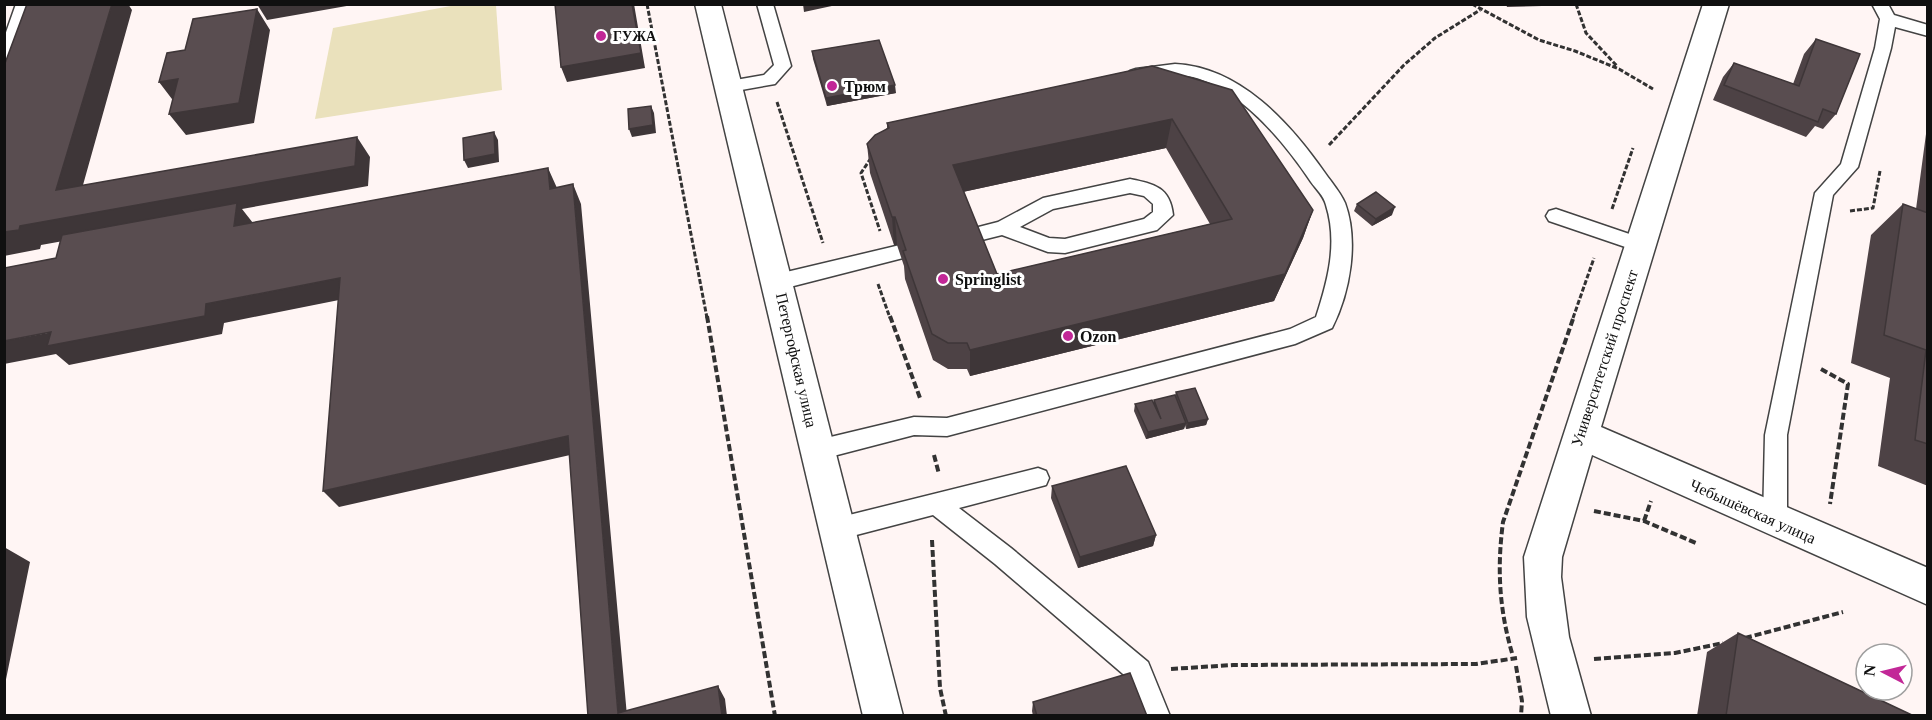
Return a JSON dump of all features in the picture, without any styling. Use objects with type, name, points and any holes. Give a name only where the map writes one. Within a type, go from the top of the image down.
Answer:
[{"type":"street","name":"Петергофская улица","points":[[708,4],[883,716]]},
{"type":"street","name":"Университетский проспект","points":[[1571,716],[1554,658],[1544,606],[1543,557],[1716,4]]},
{"type":"street","name":"Чебышёвская улица","points":[[1580,434],[1928,587]]},
{"type":"lane","points":[[4,65],[24,4]]},
{"type":"lane","points":[[730,86],[769,80],[783,66],[765,4]]},
{"type":"lane","points":[[1775,521],[1776,435],[1824,192],[1849,166],[1883,48],[1884,12],[1928,31]]},
{"type":"lane","points":[[818,450],[914,426],[947,427],[1295,336],[1324,322],[1340,274],[1342,241],[1335,204],[1306,158],[1281,128],[1240,95],[1200,73],[1168,69],[1117,79]]},
{"type":"lane","points":[[970,236],[1003,228],[1035,208],[1050,203],[1130,186],[1149,190],[1162,202],[1163,214],[1150,225],[1065,246],[1048,245],[1003,228]]},
{"type":"lane","points":[[1556,216],[1640,244]]},
{"type":"lane","points":[[778,282],[894,253]]},
{"type":"lane","points":[[837,529],[1038,478]]},
{"type":"lane","points":[[936,504],[1003,556],[1139,671],[1157,716]]},
{"type":"path","points":[[647,4],[708,324],[775,716]]},
{"type":"path","points":[[1472,4],[1539,40],[1575,51],[1619,69],[1653,88]]},
{"type":"path","points":[[1576,4],[1585,34],[1619,69]]},
{"type":"path","points":[[1306,158],[1333,142],[1404,65],[1435,38],[1480,10]]},
{"type":"path","points":[[769,80],[832,269]]},
{"type":"path","points":[[877,153],[869,159],[861,173],[894,253]]},
{"type":"path","points":[[1843,216],[1859,208],[1873,208],[1881,162]]},
{"type":"path","points":[[1819,367],[1829,375],[1848,384],[1830,504]]},
{"type":"path","points":[[1518,478],[1595,512],[1644,521],[1696,543]]},
{"type":"path","points":[[1746,645],[1736,641],[1843,612]]},
{"type":"path","points":[[1675,653],[1726,643]]},
{"type":"path","points":[[1188,668],[1357,663],[1476,664],[1514,658]]},
{"type":"shaded area","points":[[456,5],[496,5],[502,90],[315,119],[333,28]]},
{"type":"building","points":[[27,4],[112,4],[56,190],[357,137],[355,166],[20,226],[19,230],[4,232],[4,66]]},
{"type":"building","name":"ГУЖА","points":[[555,4],[632,4],[641,53],[561,67]]},
{"type":"building","points":[[257,9],[239,103],[169,114],[178,79],[159,82],[167,53],[185,50],[193,19]]},
{"type":"building","points":[[1816,39],[1860,54],[1836,114],[1823,109],[1818,122],[1724,85],[1734,63],[1799,86]]},
{"type":"building","points":[[879,40],[895,85],[826,98],[812,51]]},
{"type":"building","points":[[1152,66],[1232,90],[1313,210],[1285,274],[970,350],[967,343],[948,343],[932,334],[903,251],[906,250],[895,217],[892,217],[867,144],[875,135],[889,128],[887,123]],"holes":[[[1172,119],[1232,219],[997,274],[953,165]]]},
{"type":"building","points":[[651,106],[653,125],[629,129],[628,109]]},
{"type":"building","points":[[494,132],[495,154],[464,160],[463,138]]},
{"type":"building","points":[[548,168],[550,189],[573,184],[618,713],[718,686],[722,716],[588,716],[568,436],[323,491],[340,278],[206,304],[205,316],[47,346],[51,332],[4,341],[4,268],[56,258],[62,235],[237,203],[234,226]]},
{"type":"building","points":[[1376,192],[1395,207],[1376,219],[1357,204]]},
{"type":"building","points":[[1903,204],[1928,213],[1928,444],[1915,440],[1926,350],[1884,335]]},
{"type":"building","points":[[1195,388],[1208,419],[1188,423],[1176,392]]},
{"type":"building","points":[[1175,395],[1186,423],[1148,432],[1135,404],[1152,400],[1161,419],[1154,400]]},
{"type":"building","points":[[1126,466],[1156,535],[1080,557],[1052,486]]},
{"type":"building","points":[[1738,633],[1854,688],[1854,702],[1884,702],[1914,716],[1726,716]]},
{"type":"building","points":[[1130,673],[1147,716],[1037,716],[1033,702]]},
{"type":"place","name":"ГУЖА","points":[[601,36]]},
{"type":"place","name":"Трюм","points":[[832,86]]},
{"type":"place","name":"Springlist","points":[[943,279]]},
{"type":"place","name":"Ozon","points":[[1068,336]]}]
